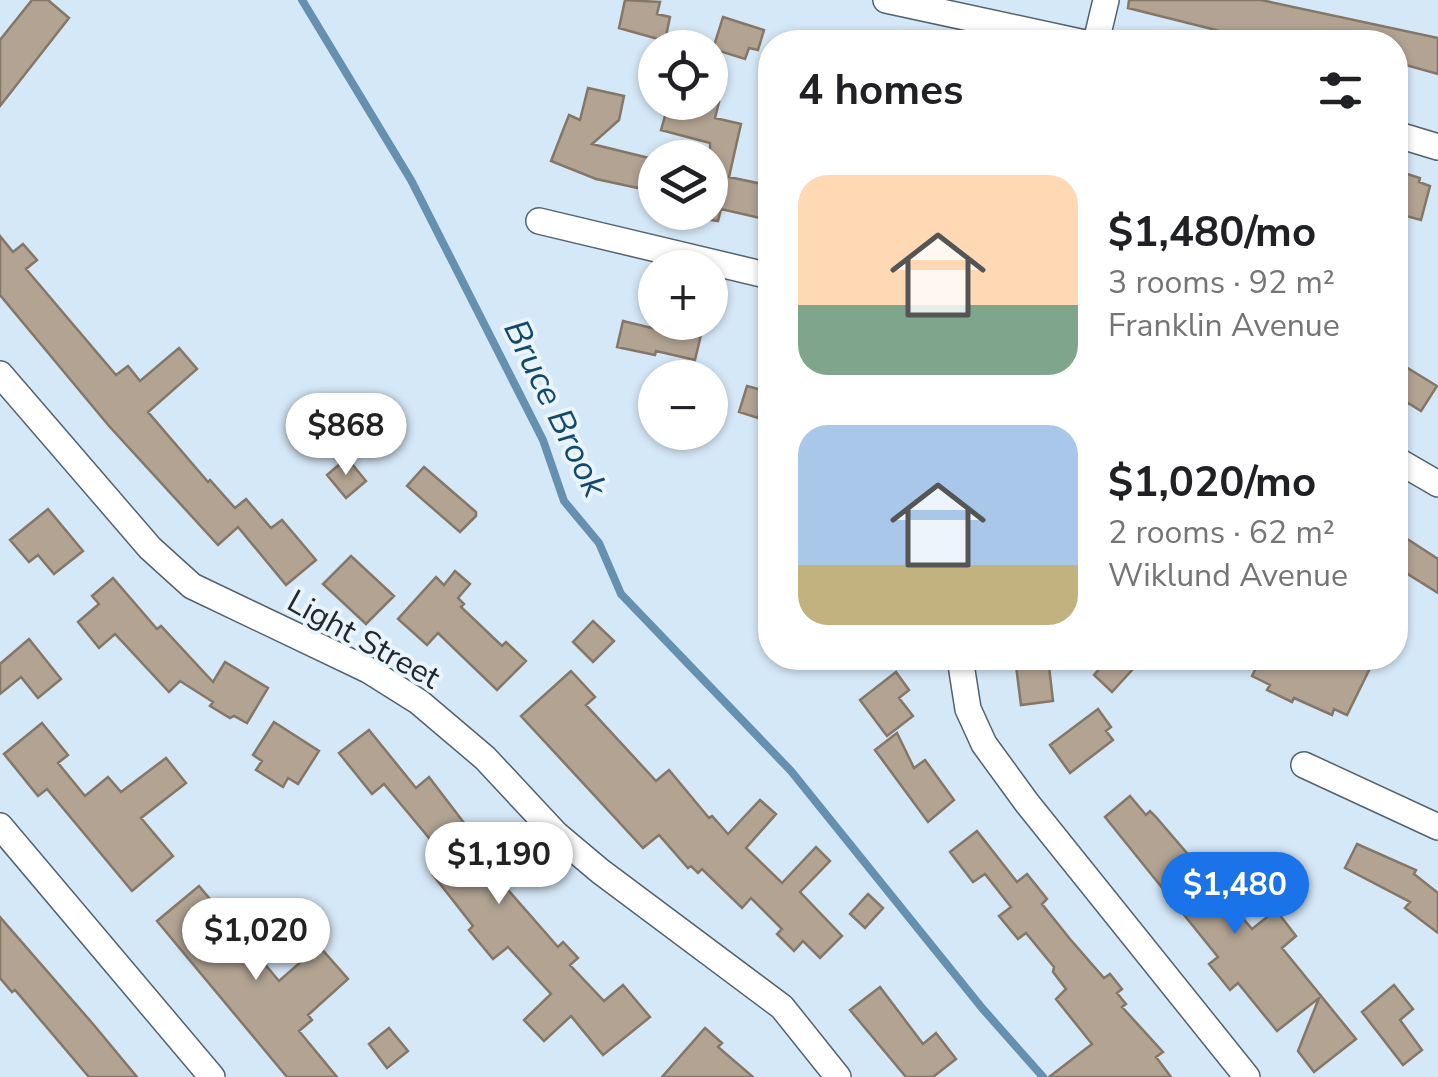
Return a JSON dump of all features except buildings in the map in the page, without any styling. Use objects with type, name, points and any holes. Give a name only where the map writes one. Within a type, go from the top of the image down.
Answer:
[{"type":"street","points":[[886,0],[1025,30]]},
{"type":"street","points":[[1099,30],[1106,0]]},
{"type":"street","points":[[1408,138],[1438,147]]},
{"type":"street","points":[[539,222],[758,273]]},
{"type":"street","name":"Light Street","points":[[0,374],[150,548],[192,586],[368,670],[419,702],[485,758],[556,834],[600,871],[782,1007],[838,1077]]},
{"type":"street","points":[[1408,467],[1438,484]]},
{"type":"street","points":[[961,670],[974,727],[1004,772],[1247,1077]]},
{"type":"street","points":[[1304,765],[1438,827]]},
{"type":"street","points":[[0,826],[212,1077]]},
{"type":"waterway","name":"Bruce Brook","points":[[302,0],[411,180],[543,440],[564,501],[599,543],[621,594],[791,771],[982,1008],[1043,1077]]}]
